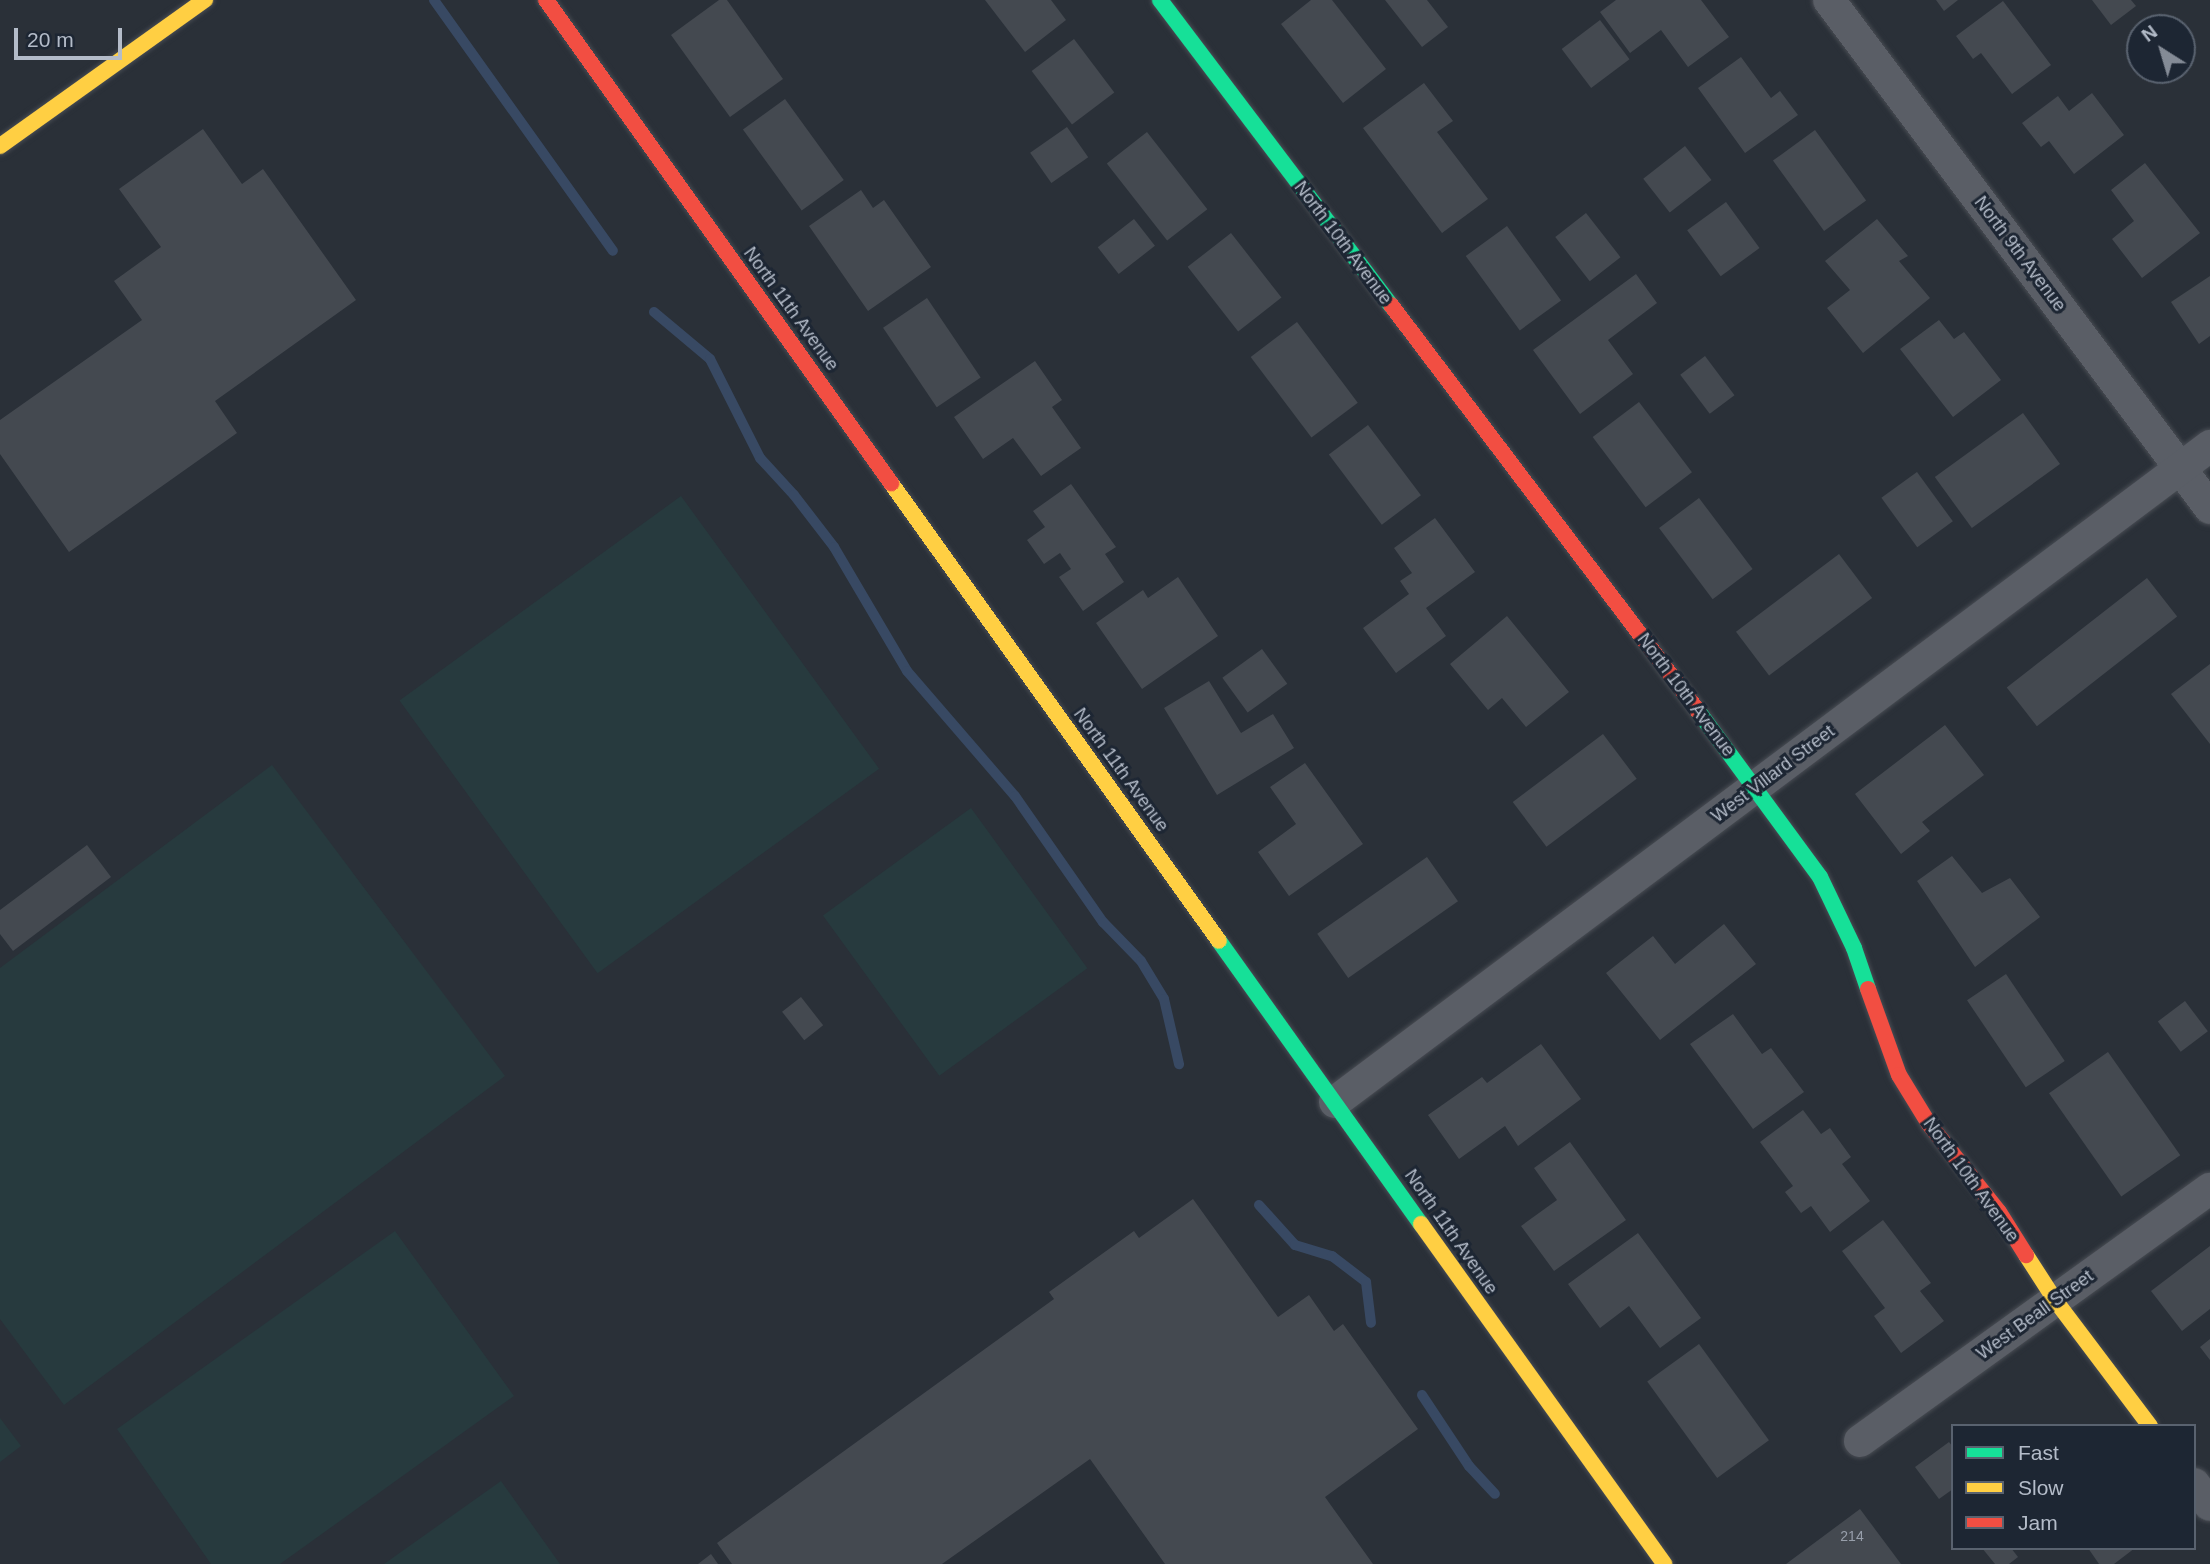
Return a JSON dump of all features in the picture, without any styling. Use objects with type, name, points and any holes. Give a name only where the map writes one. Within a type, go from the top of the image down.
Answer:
[{"type":"street","points":[[0,146],[205,0]]},
{"type":"street","name":"North 11th Avenue","points":[[546,0],[1664,1564]]},
{"type":"street","name":"North 10th Avenue","points":[[1160,0],[1756,787],[1825,887],[1854,948],[1899,1075],[1929,1124],[1998,1212],[2055,1300],[2148,1424]]},
{"type":"street","name":"North 9th Avenue","points":[[1829,0],[2210,508]]},
{"type":"street","name":"West Villard Street","points":[[1335,1102],[2210,446]]},
{"type":"street","name":"West Beall Street","points":[[1860,1441],[2210,1189]]},
{"type":"street","points":[[2196,1487],[2210,1505]]},
{"type":"green space","points":[[681,496],[879,769],[598,973],[399,701]]},
{"type":"green space","points":[[272,765],[505,1076],[64,1405],[0,1319],[0,968]]},
{"type":"green space","points":[[971,808],[1087,968],[939,1076],[823,916]]},
{"type":"green space","points":[[395,1231],[514,1396],[280,1564],[211,1564],[117,1429]]},
{"type":"green space","points":[[0,1418],[21,1446],[0,1462]]},
{"type":"green space","points":[[501,1481],[560,1564],[384,1564]]},
{"type":"building","points":[[719,0],[727,0],[783,79],[730,117],[671,35]]},
{"type":"building","points":[[985,0],[1051,0],[1066,20],[1025,52]]},
{"type":"building","points":[[1311,0],[1332,0],[1386,69],[1343,103],[1281,24]]},
{"type":"building","points":[[1385,0],[1427,0],[1448,27],[1422,47]]},
{"type":"building","points":[[1616,0],[1701,0],[1729,37],[1688,67],[1661,30],[1630,53],[1600,12]]},
{"type":"building","points":[[1936,0],[1958,0],[1944,11]]},
{"type":"building","points":[[2092,0],[2131,0],[2136,6],[2111,25]]},
{"type":"building","points":[[2003,1],[2051,65],[2012,94],[1981,53],[1973,59],[1956,36]]},
{"type":"building","points":[[1600,20],[1629,59],[1591,88],[1562,49]]},
{"type":"building","points":[[1074,39],[1114,93],[1072,124],[1032,71]]},
{"type":"building","points":[[1741,57],[1771,98],[1780,91],[1798,115],[1745,153],[1698,88]]},
{"type":"building","points":[[1424,83],[1453,121],[1437,132],[1488,199],[1442,233],[1363,128]]},
{"type":"building","points":[[2092,93],[2124,135],[2074,174],[2049,141],[2041,147],[2022,123],[2058,96],[2069,111]]},
{"type":"building","points":[[785,99],[844,180],[802,210],[743,130]]},
{"type":"building","points":[[1067,127],[1088,157],[1051,183],[1030,153]]},
{"type":"building","points":[[203,129],[242,184],[263,169],[356,300],[215,401],[237,433],[69,552],[0,454],[0,420],[142,320],[114,281],[161,247],[119,189]]},
{"type":"building","points":[[1815,130],[1866,200],[1824,231],[1773,161]]},
{"type":"building","points":[[1147,132],[1207,209],[1167,241],[1107,163]]},
{"type":"building","points":[[1685,146],[1711,180],[1670,213],[1643,179]]},
{"type":"building","points":[[2145,163],[2200,233],[2142,278],[2112,239],[2134,221],[2111,190]]},
{"type":"building","points":[[861,190],[873,208],[884,200],[931,267],[868,311],[809,226]]},
{"type":"building","points":[[1726,202],[1760,248],[1721,276],[1687,230]]},
{"type":"building","points":[[1586,213],[1620,257],[1590,281],[1555,237]]},
{"type":"building","points":[[1134,219],[1155,246],[1119,274],[1098,247]]},
{"type":"building","points":[[1877,219],[1908,256],[1899,261],[1930,298],[1863,353],[1827,308],[1850,290],[1825,261]]},
{"type":"building","points":[[1507,226],[1561,300],[1520,330],[1466,256]]},
{"type":"building","points":[[1231,233],[1281,298],[1238,331],[1188,267]]},
{"type":"building","points":[[1636,274],[1657,303],[1608,340],[1633,374],[1580,414],[1533,350]]},
{"type":"building","points":[[2210,276],[2210,336],[2199,344],[2171,302]]},
{"type":"building","points":[[927,298],[981,378],[937,407],[883,328]]},
{"type":"building","points":[[1939,320],[1954,339],[1964,332],[2001,380],[1953,417],[1900,349]]},
{"type":"building","points":[[1297,322],[1358,403],[1311,438],[1251,357]]},
{"type":"building","points":[[1705,356],[1734,395],[1710,414],[1680,375]]},
{"type":"building","points":[[1035,361],[1062,400],[1052,407],[1081,448],[1041,476],[1013,438],[983,459],[954,417]]},
{"type":"building","points":[[1639,402],[1692,472],[1646,507],[1593,437]]},
{"type":"building","points":[[2023,413],[2060,464],[1972,528],[1935,477]]},
{"type":"building","points":[[1368,425],[1421,495],[1382,525],[1329,454]]},
{"type":"building","points":[[1917,472],[1953,521],[1917,547],[1881,498]]},
{"type":"building","points":[[1071,484],[1116,547],[1105,554],[1124,582],[1083,611],[1059,577],[1071,569],[1060,553],[1044,564],[1027,540],[1045,527],[1033,511]]},
{"type":"building","points":[[1699,498],[1753,569],[1713,599],[1659,528]]},
{"type":"building","points":[[1435,518],[1475,572],[1426,608],[1446,636],[1396,673],[1363,628],[1409,594],[1400,581],[1412,573],[1394,548]]},
{"type":"building","points":[[1839,554],[1872,598],[1769,676],[1736,632]]},
{"type":"building","points":[[1178,577],[1218,636],[1142,689],[1096,623],[1143,590],[1148,598]]},
{"type":"building","points":[[2147,578],[2177,617],[2037,726],[2007,688]]},
{"type":"building","points":[[1507,616],[1569,692],[1526,727],[1502,698],[1488,710],[1450,664]]},
{"type":"building","points":[[1262,649],[1287,684],[1248,713],[1222,678]]},
{"type":"building","points":[[2210,664],[2210,744],[2171,694]]},
{"type":"building","points":[[1209,681],[1241,733],[1273,714],[1294,748],[1217,795],[1164,708]]},
{"type":"building","points":[[1945,725],[1984,775],[1922,822],[1930,831],[1901,854],[1855,794]]},
{"type":"building","points":[[1603,734],[1637,779],[1546,847],[1513,802]]},
{"type":"building","points":[[1305,763],[1363,844],[1289,896],[1258,852],[1296,824],[1270,787]]},
{"type":"building","points":[[87,845],[111,877],[13,951],[0,934],[0,910]]},
{"type":"building","points":[[1952,856],[1982,893],[2010,878],[2040,917],[1975,967],[1917,881]]},
{"type":"building","points":[[1427,857],[1458,901],[1348,978],[1317,934]]},
{"type":"building","points":[[1724,924],[1756,964],[1660,1040],[1606,973],[1653,936],[1675,964]]},
{"type":"building","points":[[2006,974],[2065,1061],[2026,1087],[1967,1000]]},
{"type":"building","points":[[801,997],[823,1025],[804,1040],[782,1012]]},
{"type":"building","points":[[2185,1001],[2208,1031],[2181,1052],[2158,1021]]},
{"type":"building","points":[[1733,1014],[1762,1054],[1771,1048],[1804,1092],[1753,1129],[1690,1044]]},
{"type":"building","points":[[1541,1044],[1581,1099],[1518,1146],[1505,1126],[1459,1159],[1428,1115],[1482,1077],[1487,1083]]},
{"type":"building","points":[[2108,1052],[2180,1155],[2121,1197],[2049,1093]]},
{"type":"building","points":[[1803,1110],[1821,1134],[1830,1128],[1851,1157],[1842,1164],[1870,1201],[1830,1232],[1811,1206],[1801,1213],[1785,1192],[1793,1186],[1760,1142]]},
{"type":"building","points":[[1570,1142],[1626,1220],[1554,1271],[1521,1226],[1557,1200],[1534,1168]]},
{"type":"building","points":[[1193,1199],[1278,1317],[1309,1295],[1334,1331],[1343,1324],[1418,1429],[1325,1497],[1373,1564],[1165,1564],[1090,1459],[942,1564],[732,1564],[717,1543],[1054,1299],[1049,1292],[1134,1231],[1139,1238]]},
{"type":"building","points":[[1883,1220],[1931,1283],[1920,1291],[1944,1321],[1901,1353],[1874,1316],[1885,1308],[1842,1251]]},
{"type":"building","points":[[1638,1233],[1701,1318],[1660,1348],[1629,1306],[1600,1328],[1568,1284]]},
{"type":"building","points":[[2210,1246],[2210,1309],[2182,1331],[2151,1291]]},
{"type":"building","points":[[2210,1339],[2210,1360],[2200,1347]]},
{"type":"building","points":[[1699,1344],[1769,1440],[1717,1478],[1647,1382]]},
{"type":"building","points":[[1949,1442],[1951,1490],[1939,1499],[1915,1467]]},
{"type":"building","points":[[1860,1509],[1901,1564],[1786,1564]]},
{"type":"building","points":[[1984,1550],[2013,1550],[2018,1557],[2009,1564],[1995,1564]]},
{"type":"building","points":[[2089,1550],[2132,1550],[2114,1564],[2099,1564]]},
{"type":"building","points":[[711,1554],[718,1564],[698,1564]]},
{"type":"waterway","points":[[434,0],[613,251]]},
{"type":"waterway","points":[[654,312],[710,359],[760,458],[794,495],[834,547],[907,671],[1015,796],[1103,922],[1141,961],[1164,999],[1179,1064]]},
{"type":"waterway","points":[[1259,1205],[1295,1245],[1332,1256],[1366,1282],[1371,1323]]},
{"type":"waterway","points":[[1422,1395],[1469,1466],[1495,1494]]},
{"type":"traffic: fast","points":[[1160,0],[1391,305]]},
{"type":"traffic: fast","points":[[1698,711],[1820,877],[1854,948],[1868,989]]},
{"type":"traffic: fast","points":[[1219,941],[1421,1224]]},
{"type":"traffic: slow","points":[[0,146],[205,0]]},
{"type":"traffic: slow","points":[[891,483],[1219,941]]},
{"type":"traffic: slow","points":[[1421,1224],[1664,1564]]},
{"type":"traffic: slow","points":[[2026,1255],[2055,1300],[2148,1424]]},
{"type":"traffic: jam","points":[[546,0],[891,483]]},
{"type":"traffic: jam","points":[[1391,305],[1698,711]]},
{"type":"traffic: jam","points":[[1868,989],[1899,1075],[1929,1124],[1999,1212],[2026,1255]]}]
